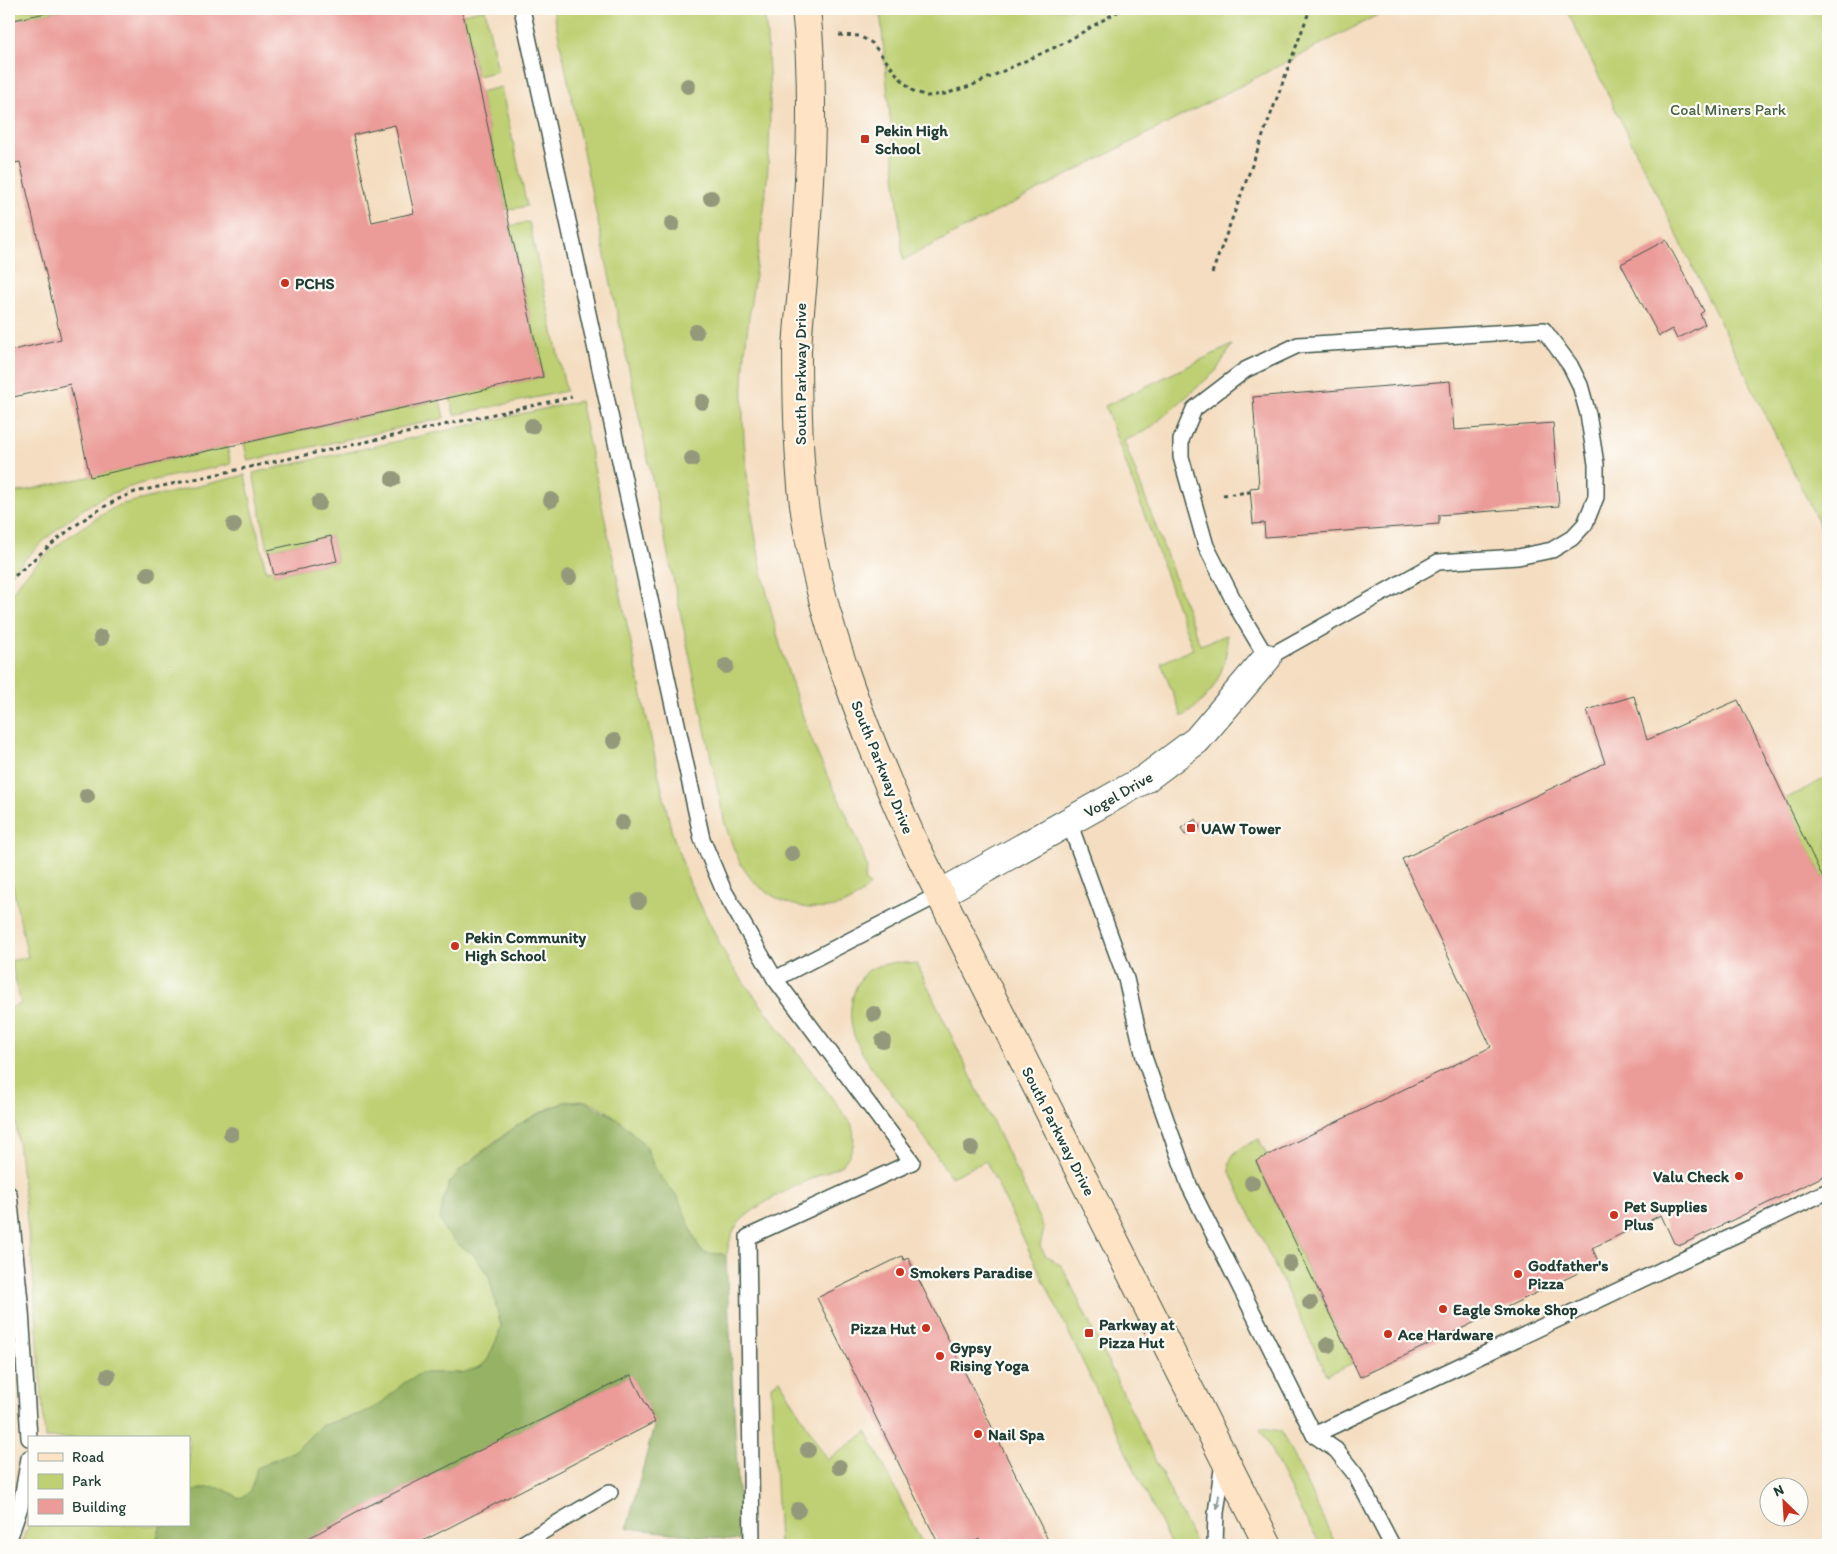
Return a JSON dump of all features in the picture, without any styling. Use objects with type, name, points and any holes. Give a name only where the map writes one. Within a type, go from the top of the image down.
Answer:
[{"type":"main road","name":"South Parkway Drive","points":[[806,9],[809,38],[811,128],[797,351],[800,467],[805,508],[820,586],[860,712],[892,795],[1268,1545]]},
{"type":"main road","name":"South Parkway Drive","points":[[1223,1458],[1261,1545]]},
{"type":"street","name":"Vogel Drive","points":[[940,894],[1145,779],[1191,745],[1267,658]]},
{"type":"lane","points":[[522,9],[702,839],[723,889],[776,978],[912,1162],[748,1237],[752,1545]]},
{"type":"lane","points":[[1544,330],[1570,365],[1580,385],[1588,414],[1596,464],[1596,497],[1585,524],[1572,538],[1552,550],[1518,557],[1438,562],[1267,658],[1239,611],[1203,537],[1181,457],[1181,440],[1194,409],[1245,370],[1298,345],[1544,330]]},
{"type":"lane","points":[[1069,822],[1126,979],[1144,1057],[1189,1185],[1314,1435],[1336,1450],[1355,1474],[1392,1545]]},
{"type":"lane","points":[[776,978],[940,894]]},
{"type":"lane","points":[[1314,1435],[1828,1191]]},
{"type":"lane","points":[[9,1194],[21,1311],[29,1436]]},
{"type":"lane","points":[[1215,1545],[1216,1514],[1223,1458]]},
{"type":"lane","points":[[9,1538],[21,1504],[28,1464]]},
{"type":"lane","points":[[520,1545],[610,1492]]},
{"type":"path","points":[[809,38],[839,35],[859,36],[872,42],[899,77],[913,90],[927,96],[945,94],[973,85],[1064,43],[1122,9]]},
{"type":"path","points":[[1212,273],[1310,9]]},
{"type":"path","points":[[9,581],[65,533],[97,509],[135,492],[572,397]]},
{"type":"path","points":[[1223,495],[1250,492]]},
{"type":"green space","points":[[9,9],[64,9],[9,21]]},
{"type":"green space","points":[[485,9],[498,71],[477,76],[463,14]]},
{"type":"green space","points":[[553,9],[764,9],[768,54],[770,122],[763,218],[744,361],[743,418],[746,460],[750,502],[765,585],[787,667],[820,761],[850,821],[867,867],[864,881],[870,885],[857,897],[842,905],[808,908],[791,904],[761,888],[749,876],[741,864],[725,824]]},
{"type":"green space","points":[[880,9],[1389,9],[903,260]]},
{"type":"green space","name":"Coal Miners Park","points":[[1566,9],[1828,9],[1828,542]]},
{"type":"green space","points":[[501,87],[527,206],[507,210],[480,92]]},
{"type":"green space","points":[[529,222],[566,391],[454,415],[450,397],[543,377],[510,226]]},
{"type":"green space","points":[[1232,345],[1216,371],[1149,429],[1124,441],[1200,645],[1227,635],[1225,660],[1216,682],[1202,701],[1182,717],[1161,663],[1193,649],[1105,406]]},
{"type":"green space","points":[[440,400],[444,418],[248,461],[244,443]]},
{"type":"green space","points":[[580,401],[660,781],[672,833],[690,884],[730,964],[851,1123],[854,1140],[849,1155],[842,1165],[784,1192],[755,1209],[743,1219],[733,1231],[726,1258],[722,1254],[705,1253],[699,1248],[686,1221],[654,1168],[646,1150],[633,1134],[611,1114],[590,1102],[570,1101],[532,1117],[492,1144],[459,1172],[449,1184],[458,1244],[474,1255],[489,1276],[501,1326],[487,1361],[480,1367],[462,1373],[421,1373],[404,1383],[379,1405],[363,1413],[320,1426],[295,1451],[270,1461],[253,1482],[251,1492],[244,1497],[238,1498],[227,1491],[215,1488],[190,1493],[190,1436],[45,1436],[33,1274],[9,1062],[10,1008],[21,1004],[11,961],[28,957],[9,869],[10,597],[30,570],[44,557],[74,533],[119,505],[245,475],[266,571],[273,570],[274,575],[337,561],[331,536],[268,550],[253,473]]},
{"type":"green space","points":[[227,447],[231,464],[142,483],[113,493],[85,508],[57,529],[9,576],[9,494]]},
{"type":"green space","points":[[1828,777],[1828,875],[1823,878],[1785,799]]},
{"type":"green space","points":[[897,962],[917,964],[1044,1229],[1040,1246],[1046,1256],[1062,1266],[1196,1545],[1171,1545],[986,1161],[951,1177],[858,1045],[851,1019],[854,992],[862,977],[868,971],[882,965]]},
{"type":"green space","points":[[585,1101],[618,1119],[646,1146],[654,1168],[678,1198],[699,1248],[705,1253],[723,1254],[726,1258],[741,1541],[627,1528],[655,1422],[631,1375],[358,1511],[296,1545],[155,1545],[161,1526],[190,1526],[190,1493],[215,1488],[226,1491],[238,1498],[243,1497],[252,1487],[257,1468],[295,1451],[320,1426],[363,1413],[379,1405],[404,1383],[421,1373],[462,1373],[480,1367],[487,1361],[501,1326],[489,1276],[474,1255],[458,1244],[445,1231],[440,1220],[443,1201],[449,1184],[460,1170],[519,1124],[564,1102]]},
{"type":"green space","points":[[1259,1139],[1267,1156],[1256,1162],[1353,1363],[1327,1375],[1230,1172],[1229,1165],[1233,1155]]},
{"type":"green space","points":[[780,1380],[827,1460],[867,1432],[923,1545],[779,1544],[771,1385]]},
{"type":"green space","points":[[1260,1428],[1281,1431],[1336,1545],[1321,1545],[1301,1511]]},
{"type":"green space","points":[[29,1526],[161,1526],[155,1545],[21,1545]]},
{"type":"building","name":"PCHS","points":[[64,9],[462,9],[543,377],[90,477],[70,384],[9,398],[9,351],[61,339],[20,162],[9,164],[9,21]],"holes":[[[395,125],[414,213],[372,222],[353,135]]]},
{"type":"building","points":[[1666,240],[1704,311],[1700,314],[1705,324],[1677,339],[1672,329],[1659,336],[1621,264]]},
{"type":"building","points":[[1450,381],[1454,430],[1553,423],[1559,506],[1439,515],[1439,524],[1265,537],[1264,523],[1253,524],[1250,488],[1259,487],[1253,397]]},
{"type":"building","points":[[331,536],[337,561],[274,575],[268,550]]},
{"type":"building","points":[[1634,696],[1647,740],[1738,700],[1823,878],[1828,875],[1828,1174],[1681,1245],[1674,1243],[1661,1215],[1592,1248],[1599,1263],[1360,1377],[1256,1161],[1491,1047],[1402,859],[1605,763],[1587,710]]},
{"type":"building","points":[[1196,819],[1200,827],[1185,835],[1181,828]]},
{"type":"building","points":[[902,1256],[904,1260],[908,1258],[1048,1540],[1042,1542],[1044,1545],[983,1545],[980,1539],[966,1545],[939,1545],[817,1298]]},
{"type":"building","points":[[631,1375],[655,1422],[415,1545],[296,1545],[358,1511]]},
{"type":"place","name":"Pekin High School","points":[[865,139]]},
{"type":"place","name":"PCHS","points":[[285,283]]},
{"type":"place","name":"UAW Tower","points":[[1191,828]]},
{"type":"place","name":"Pekin Community High School","points":[[455,946]]},
{"type":"place","name":"Valu Check","points":[[1739,1176]]},
{"type":"place","name":"Pet Supplies Plus","points":[[1614,1215]]},
{"type":"place","name":"Smokers Paradise","points":[[900,1272]]},
{"type":"place","name":"Godfather's Pizza","points":[[1518,1274]]},
{"type":"place","name":"Eagle Smoke Shop","points":[[1443,1309]]},
{"type":"place","name":"Pizza Hut","points":[[926,1328]]},
{"type":"place","name":"Parkway at Pizza Hut","points":[[1089,1333]]},
{"type":"place","name":"Ace Hardware","points":[[1388,1334]]},
{"type":"place","name":"Gypsy Rising Yoga","points":[[940,1356]]},
{"type":"place","name":"Nail Spa","points":[[978,1434]]}]
